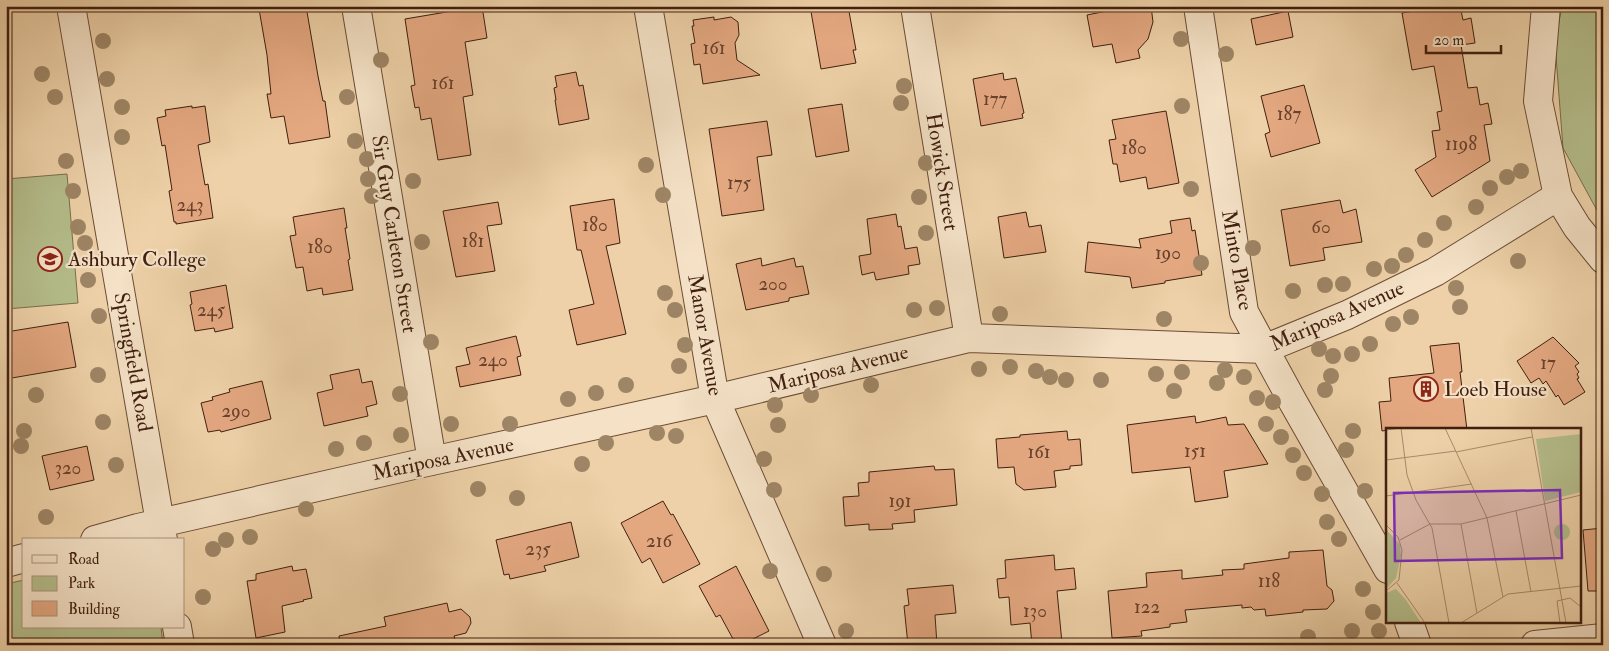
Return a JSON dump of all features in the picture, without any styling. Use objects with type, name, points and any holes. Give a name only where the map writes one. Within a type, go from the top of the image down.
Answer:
[{"type":"street","name":"Springfield Road","points":[[71,6],[162,532]]},
{"type":"street","name":"Sir Guy Carleton Street","points":[[356,6],[432,461]]},
{"type":"street","name":"Manor Avenue","points":[[648,6],[715,399],[822,645]]},
{"type":"street","name":"Howick Street","points":[[915,6],[969,338]]},
{"type":"street","name":"Minto Place","points":[[1198,6],[1244,312],[1292,402],[1386,566]]},
{"type":"street","points":[[1546,6],[1538,101],[1558,196],[1577,227],[1603,259]]},
{"type":"street","name":"Mariposa Avenue","points":[[112,538],[162,532],[432,461],[715,399],[969,338],[1264,349],[1347,315],[1435,272],[1558,196]]},
{"type":"street","points":[[6,563],[22,559]]},
{"type":"street","points":[[1410,624],[1417,645]]},
{"type":"street","points":[[177,628],[180,645]]},
{"type":"street","points":[[1534,645],[1603,638]]},
{"type":"green space","points":[[1562,6],[1603,6],[1603,218],[1563,148],[1555,43]]},
{"type":"green space","points":[[67,174],[78,303],[6,309],[6,179]]},
{"type":"green space","points":[[22,580],[22,628],[161,628],[163,645],[6,645],[6,584]]},
{"type":"building","points":[[278,6],[306,6],[323,101],[325,101],[330,137],[289,144],[284,116],[271,118],[267,94],[271,94],[267,55],[259,9]]},
{"type":"building","points":[[482,6],[487,38],[465,42],[473,95],[463,97],[471,155],[438,160],[431,118],[421,120],[419,107],[415,108],[411,86],[415,85],[405,19]]},
{"type":"building","points":[[810,6],[848,6],[856,50],[853,50],[856,63],[821,69]]},
{"type":"building","points":[[1132,6],[1151,6],[1153,22],[1148,39],[1138,50],[1140,58],[1116,63],[1112,44],[1093,47],[1087,15]]},
{"type":"building","points":[[1414,6],[1460,6],[1463,20],[1471,18],[1475,43],[1461,45],[1468,88],[1477,87],[1480,105],[1488,103],[1492,124],[1484,125],[1490,161],[1432,197],[1415,170],[1436,157],[1432,131],[1440,130],[1437,112],[1442,111],[1434,66],[1412,70],[1402,13],[1415,11]]},
{"type":"building","points":[[1288,11],[1293,37],[1256,45],[1251,19]]},
{"type":"building","points":[[714,17],[714,20],[731,17],[738,22],[739,35],[735,43],[737,60],[760,75],[703,84],[700,64],[694,65],[691,44],[695,43],[692,26],[694,26],[693,20]]},
{"type":"building","points":[[576,72],[579,86],[583,85],[589,119],[559,125],[554,88],[557,87],[555,76]]},
{"type":"building","points":[[1003,73],[1004,80],[1016,78],[1024,113],[1022,114],[1023,118],[981,126],[973,79]]},
{"type":"building","points":[[1304,85],[1320,143],[1271,157],[1265,134],[1270,132],[1261,96]]},
{"type":"building","points":[[842,104],[849,151],[816,157],[808,109]]},
{"type":"building","points":[[192,106],[192,108],[205,106],[210,142],[198,145],[205,185],[208,184],[213,218],[176,224],[174,222],[169,191],[172,190],[165,145],[162,146],[157,118],[166,116],[165,110]]},
{"type":"building","points":[[1166,111],[1179,183],[1148,189],[1146,177],[1120,182],[1117,164],[1113,164],[1109,140],[1116,139],[1112,120]]},
{"type":"building","points":[[767,121],[772,155],[757,157],[764,210],[722,216],[709,129]]},
{"type":"building","points":[[614,199],[620,243],[606,246],[626,334],[577,345],[569,310],[594,304],[581,250],[577,250],[570,206]]},
{"type":"building","points":[[1340,200],[1343,213],[1356,209],[1362,242],[1323,248],[1325,260],[1290,266],[1281,210]]},
{"type":"building","points":[[498,202],[502,224],[487,226],[495,271],[456,277],[443,211]]},
{"type":"building","points":[[344,208],[350,259],[348,260],[353,290],[323,295],[322,288],[307,291],[303,267],[296,268],[290,236],[296,235],[293,217]]},
{"type":"building","points":[[1026,212],[1029,227],[1041,225],[1046,252],[1004,258],[998,217]]},
{"type":"building","points":[[896,214],[898,227],[901,226],[905,249],[917,247],[920,264],[908,266],[909,274],[876,280],[874,272],[862,275],[859,256],[871,254],[867,219]]},
{"type":"building","points":[[1190,218],[1192,231],[1195,230],[1202,275],[1132,288],[1130,277],[1085,272],[1088,242],[1141,248],[1139,239],[1172,233],[1170,221]]},
{"type":"building","points":[[761,258],[762,266],[794,258],[796,267],[803,266],[809,294],[789,298],[789,301],[746,310],[736,264]]},
{"type":"building","points":[[226,285],[233,328],[215,332],[214,328],[195,331],[190,305],[192,304],[190,292]]},
{"type":"building","points":[[68,322],[76,367],[6,379],[6,332]]},
{"type":"building","points":[[516,336],[521,356],[517,357],[521,375],[460,387],[456,367],[470,364],[466,348]]},
{"type":"building","points":[[1553,337],[1579,363],[1575,366],[1579,372],[1577,374],[1579,378],[1577,379],[1585,392],[1564,405],[1558,395],[1556,397],[1546,381],[1543,384],[1539,378],[1531,383],[1517,361]]},
{"type":"building","name":"Loeb House","points":[[1459,343],[1462,372],[1460,372],[1467,428],[1386,428],[1386,430],[1382,431],[1379,402],[1391,401],[1389,378],[1434,373],[1430,346]]},
{"type":"building","points":[[359,369],[362,383],[372,381],[377,404],[366,407],[368,416],[324,426],[317,393],[333,389],[330,375]]},
{"type":"building","points":[[262,381],[271,419],[221,432],[220,430],[208,432],[201,403],[213,400],[212,397],[230,392],[229,389]]},
{"type":"building","points":[[1195,416],[1196,423],[1226,417],[1228,425],[1244,424],[1268,464],[1224,471],[1228,497],[1195,502],[1190,467],[1132,473],[1127,425]]},
{"type":"building","points":[[1067,431],[1068,440],[1080,439],[1082,465],[1070,466],[1070,469],[1054,471],[1056,487],[1024,490],[1016,484],[1014,467],[998,468],[996,439]]},
{"type":"building","points":[[87,446],[94,480],[50,490],[42,456]]},
{"type":"building","points":[[934,466],[935,470],[954,469],[957,505],[914,510],[915,522],[892,524],[893,529],[869,530],[869,524],[845,526],[843,497],[859,496],[858,483],[869,482],[869,472]]},
{"type":"building","points":[[663,501],[671,515],[673,514],[700,564],[663,583],[650,558],[642,563],[621,523]]},
{"type":"building","points":[[571,522],[579,557],[544,566],[546,571],[510,579],[509,574],[504,575],[496,540]]},
{"type":"building","points":[[1603,528],[1603,591],[1588,591],[1583,530]]},
{"type":"building","points":[[1323,550],[1327,586],[1332,590],[1334,601],[1327,609],[1303,610],[1303,612],[1266,616],[1265,609],[1242,608],[1242,605],[1185,610],[1187,622],[1170,624],[1170,627],[1141,631],[1142,636],[1112,638],[1108,591],[1147,587],[1146,573],[1182,570],[1182,579],[1223,575],[1222,570],[1244,569],[1244,564],[1289,558],[1289,552]]},
{"type":"building","points":[[1054,555],[1055,570],[1074,568],[1076,589],[1057,591],[1062,643],[1032,645],[1030,623],[1011,625],[1009,597],[999,598],[997,579],[1006,578],[1005,560]]},
{"type":"building","points":[[292,566],[293,571],[306,569],[312,598],[282,606],[285,632],[256,638],[247,581],[256,580],[256,574]]},
{"type":"building","points":[[736,566],[769,631],[741,645],[738,645],[735,639],[733,639],[720,615],[716,617],[699,586]]},
{"type":"building","points":[[953,585],[956,613],[935,615],[937,645],[908,645],[904,606],[909,605],[907,589]]},
{"type":"building","points":[[447,603],[449,612],[461,609],[470,617],[471,623],[466,633],[454,636],[457,645],[340,645],[339,636],[386,626],[384,617]]},
{"type":"place","name":"Ashbury College","points":[[50,259]]},
{"type":"place","name":"Loeb House","points":[[1426,389]]}]
